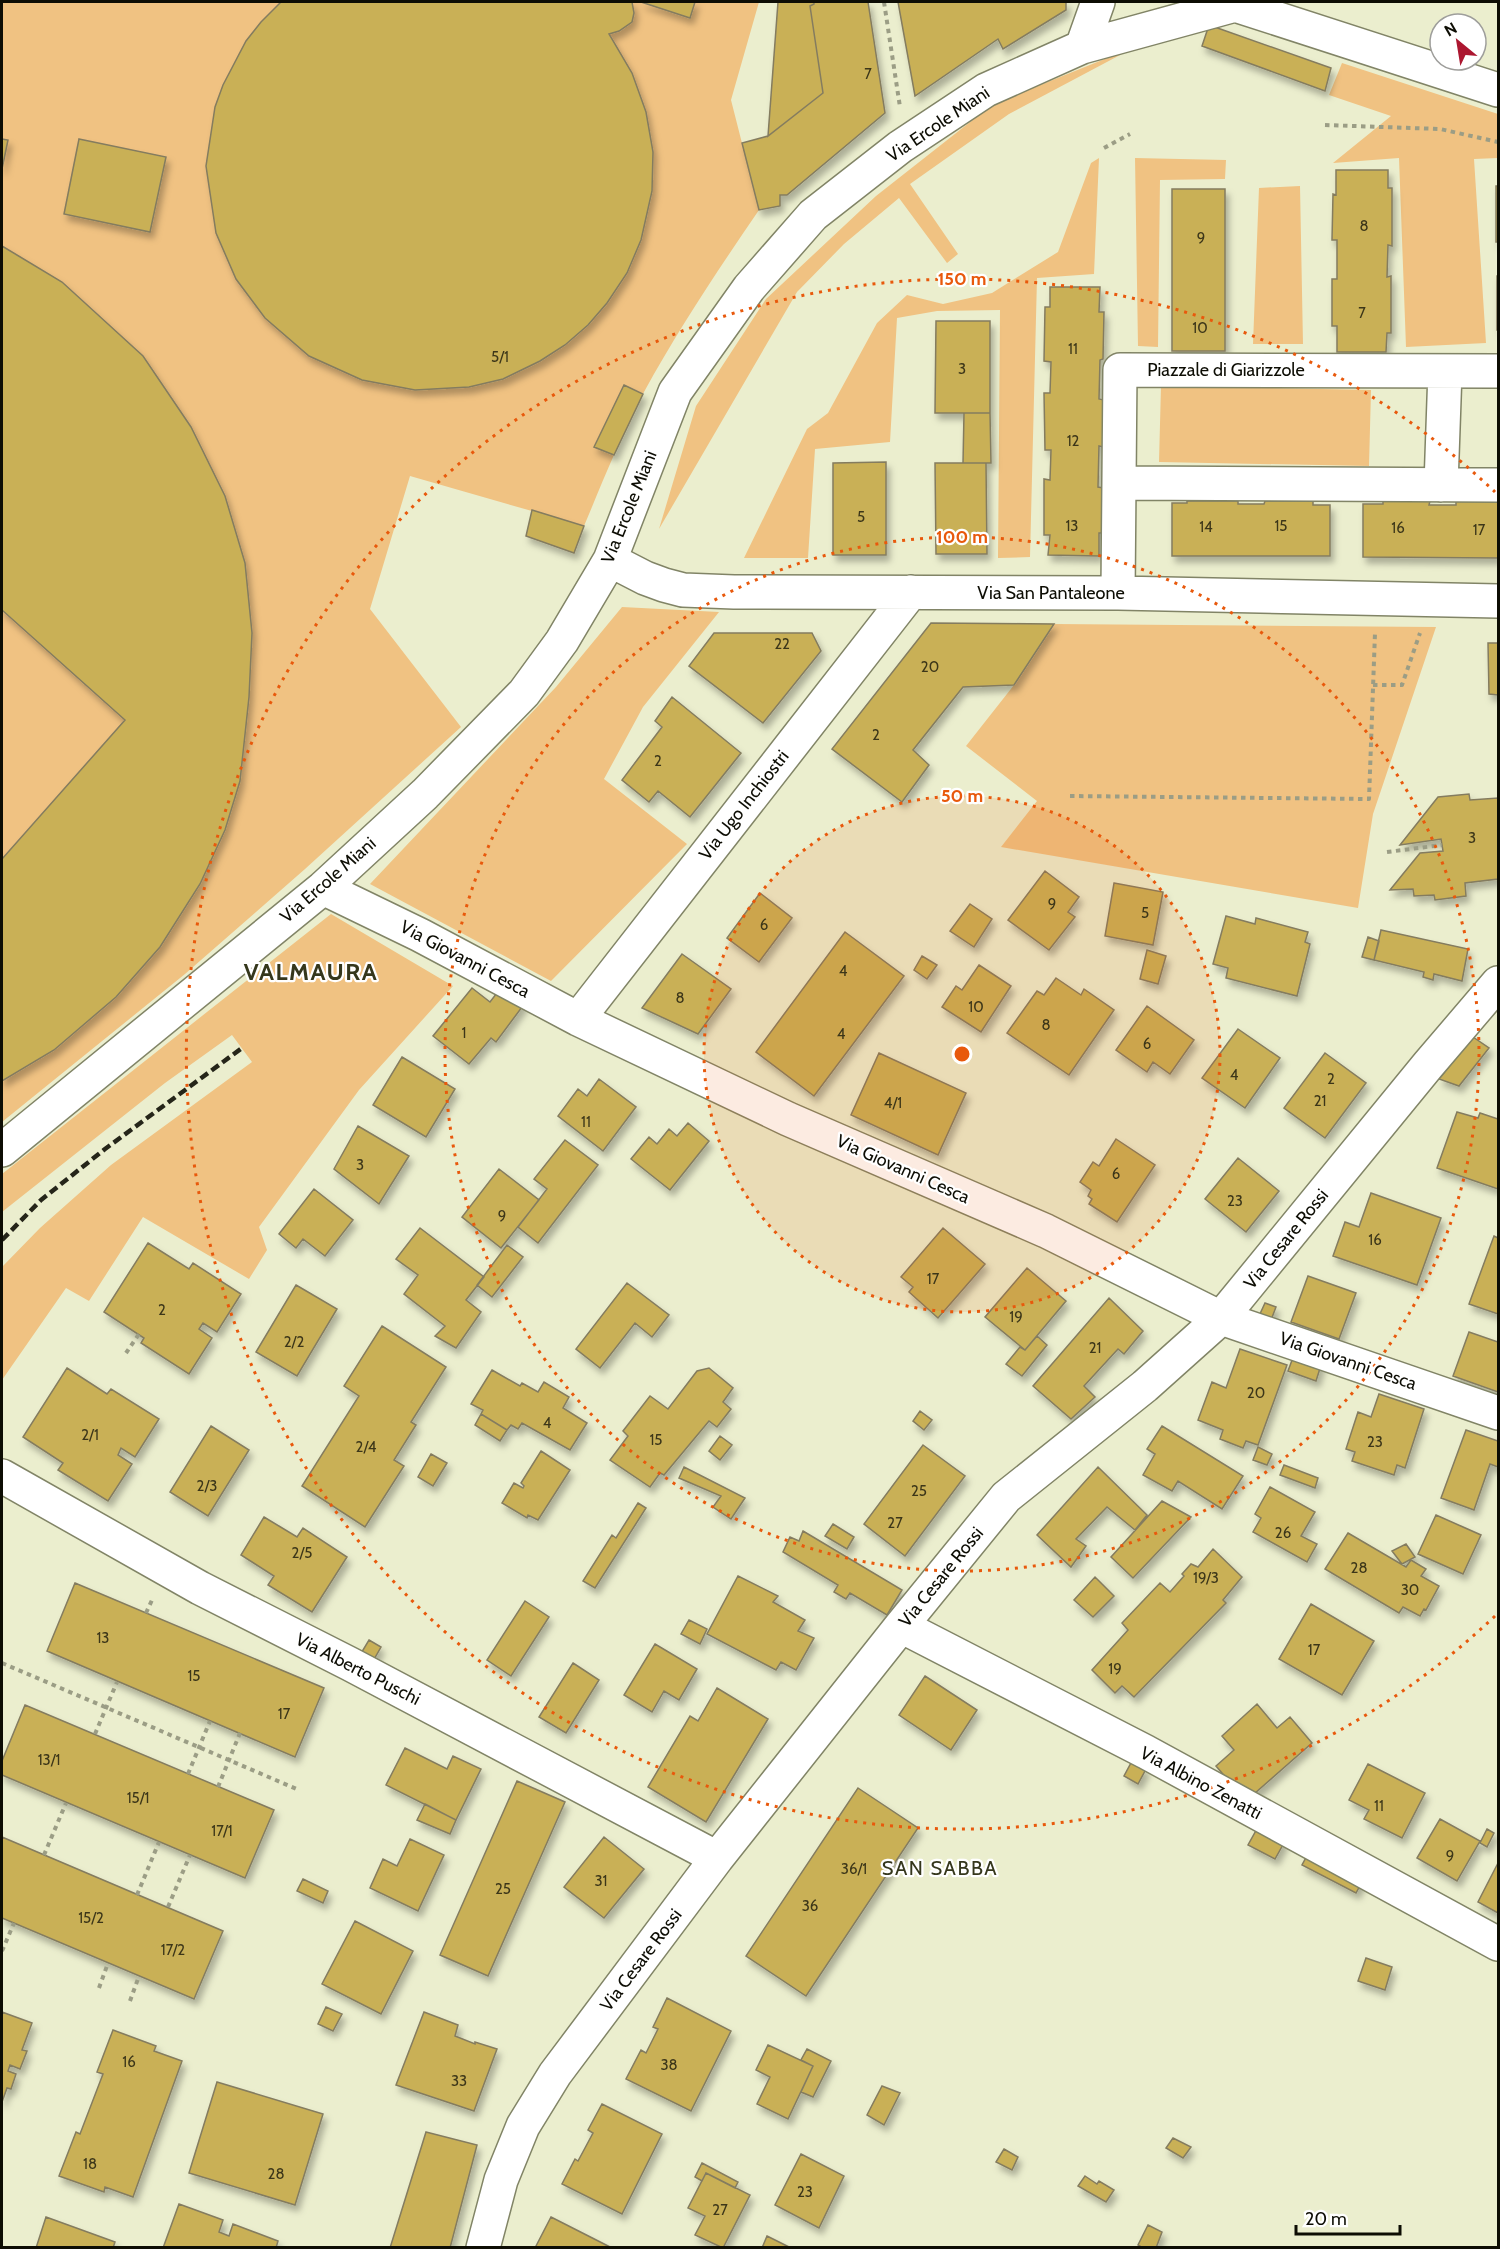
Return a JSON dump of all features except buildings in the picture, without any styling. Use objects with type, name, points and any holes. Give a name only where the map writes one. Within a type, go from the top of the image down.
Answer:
[{"type":"street","points":[[1082,47],[1098,2]]},
{"type":"street","points":[[1236,3],[1498,90]]},
{"type":"street","name":"Via Ercole Miani","points":[[2,1150],[323,888],[425,794],[524,693],[562,641],[610,560],[675,392],[748,288],[813,214],[900,147],[986,90],[1082,47],[1236,3]]},
{"type":"street","name":"Piazzale di Giarizzole","points":[[1118,593],[1120,370],[1498,371]]},
{"type":"street","points":[[1441,485],[1445,371]]},
{"type":"street","points":[[1119,483],[1498,485]]},
{"type":"street","name":"Via San Pantaleone","points":[[610,560],[645,578],[683,590],[1118,593],[1498,601]]},
{"type":"street","name":"Via Ugo Inchiostri","points":[[578,1019],[911,592]]},
{"type":"street","name":"Via Giovanni Cesca","points":[[323,888],[420,935],[578,1019],[788,1119],[1046,1231],[1221,1318],[1498,1413]]},
{"type":"street","name":"Via Cesare Rossi","points":[[483,2247],[501,2180],[523,2126],[555,2074],[717,1858],[901,1626],[1006,1497],[1145,1386],[1221,1318],[1498,983]]},
{"type":"street","name":"Via Alberto Puschi","points":[[2,1476],[200,1588],[350,1664],[717,1858]]},
{"type":"street","name":"Via Albino Zenatti","points":[[901,1626],[1146,1752],[1498,1944]]},
{"type":"path","points":[[884,2],[901,111]]},
{"type":"path","points":[[1325,124],[1440,129],[1498,142]]},
{"type":"path","points":[[1104,148],[1130,134]]},
{"type":"path","points":[[1070,796],[1369,799],[1376,599]]},
{"type":"path","points":[[1374,685],[1402,685],[1433,600]]},
{"type":"path","points":[[1387,852],[1442,845]]},
{"type":"path","points":[[126,1353],[139,1334]]},
{"type":"path","points":[[2,1663],[299,1790]]},
{"type":"path","points":[[94,1734],[117,1682]]},
{"type":"path","points":[[188,1774],[210,1721]]},
{"type":"path","points":[[218,1786],[240,1733]]},
{"type":"path","points":[[44,1855],[66,1803]]},
{"type":"path","points":[[137,1895],[159,1842]]},
{"type":"path","points":[[168,1907],[190,1855]]},
{"type":"path","points":[[2,1951],[14,1923]]},
{"type":"path","points":[[99,1988],[108,1963]]},
{"type":"path","points":[[130,2001],[139,1976]]},
{"type":"shaded area","points":[[2,2],[759,2],[731,100],[759,210],[657,368],[620,441],[584,526],[410,476],[370,609],[461,727],[185,974],[2,1122]]},
{"type":"shaded area","points":[[1137,46],[1009,114],[910,184],[958,254],[947,263],[899,198],[844,244],[797,292],[659,529],[696,406],[766,299],[876,196],[993,104]]},
{"type":"shaded area","points":[[1342,63],[1498,114],[1498,158],[1474,159],[1486,343],[1406,347],[1399,158],[1333,163],[1391,116],[1329,95]]},
{"type":"shaded area","points":[[1099,158],[1094,274],[1037,278],[1030,557],[998,558],[1000,310],[937,311],[897,318],[890,442],[815,449],[808,558],[744,558],[807,429],[828,413],[877,323],[907,295],[943,304],[992,293],[1058,252],[1091,163]]},
{"type":"shaded area","points":[[1135,158],[1226,160],[1225,179],[1160,180],[1158,347],[1138,346]]},
{"type":"shaded area","points":[[1300,186],[1303,344],[1253,344],[1259,188]]},
{"type":"shaded area","points":[[1161,386],[1371,390],[1369,466],[1159,462]]},
{"type":"shaded area","points":[[622,607],[719,612],[643,707],[604,779],[687,844],[551,981],[370,884],[556,687]]},
{"type":"shaded area","points":[[1054,624],[1436,627],[1373,814],[1358,908],[1001,847],[1037,801],[966,746],[1014,685]]},
{"type":"shaded area","points":[[331,914],[453,986],[359,1090],[259,1227],[267,1250],[249,1279],[143,1217],[89,1301],[66,1288],[2,1380],[2,1267],[40,1228],[111,1165],[252,1062],[232,1035],[165,1083],[2,1212],[2,1174]]},
{"type":"railway","points":[[2,1240],[41,1200],[105,1149],[242,1048]]},
{"type":"district","name":"VALMAURA","points":[[311,971]]},
{"type":"district","name":"SAN SABBA","points":[[940,1868]]}]
